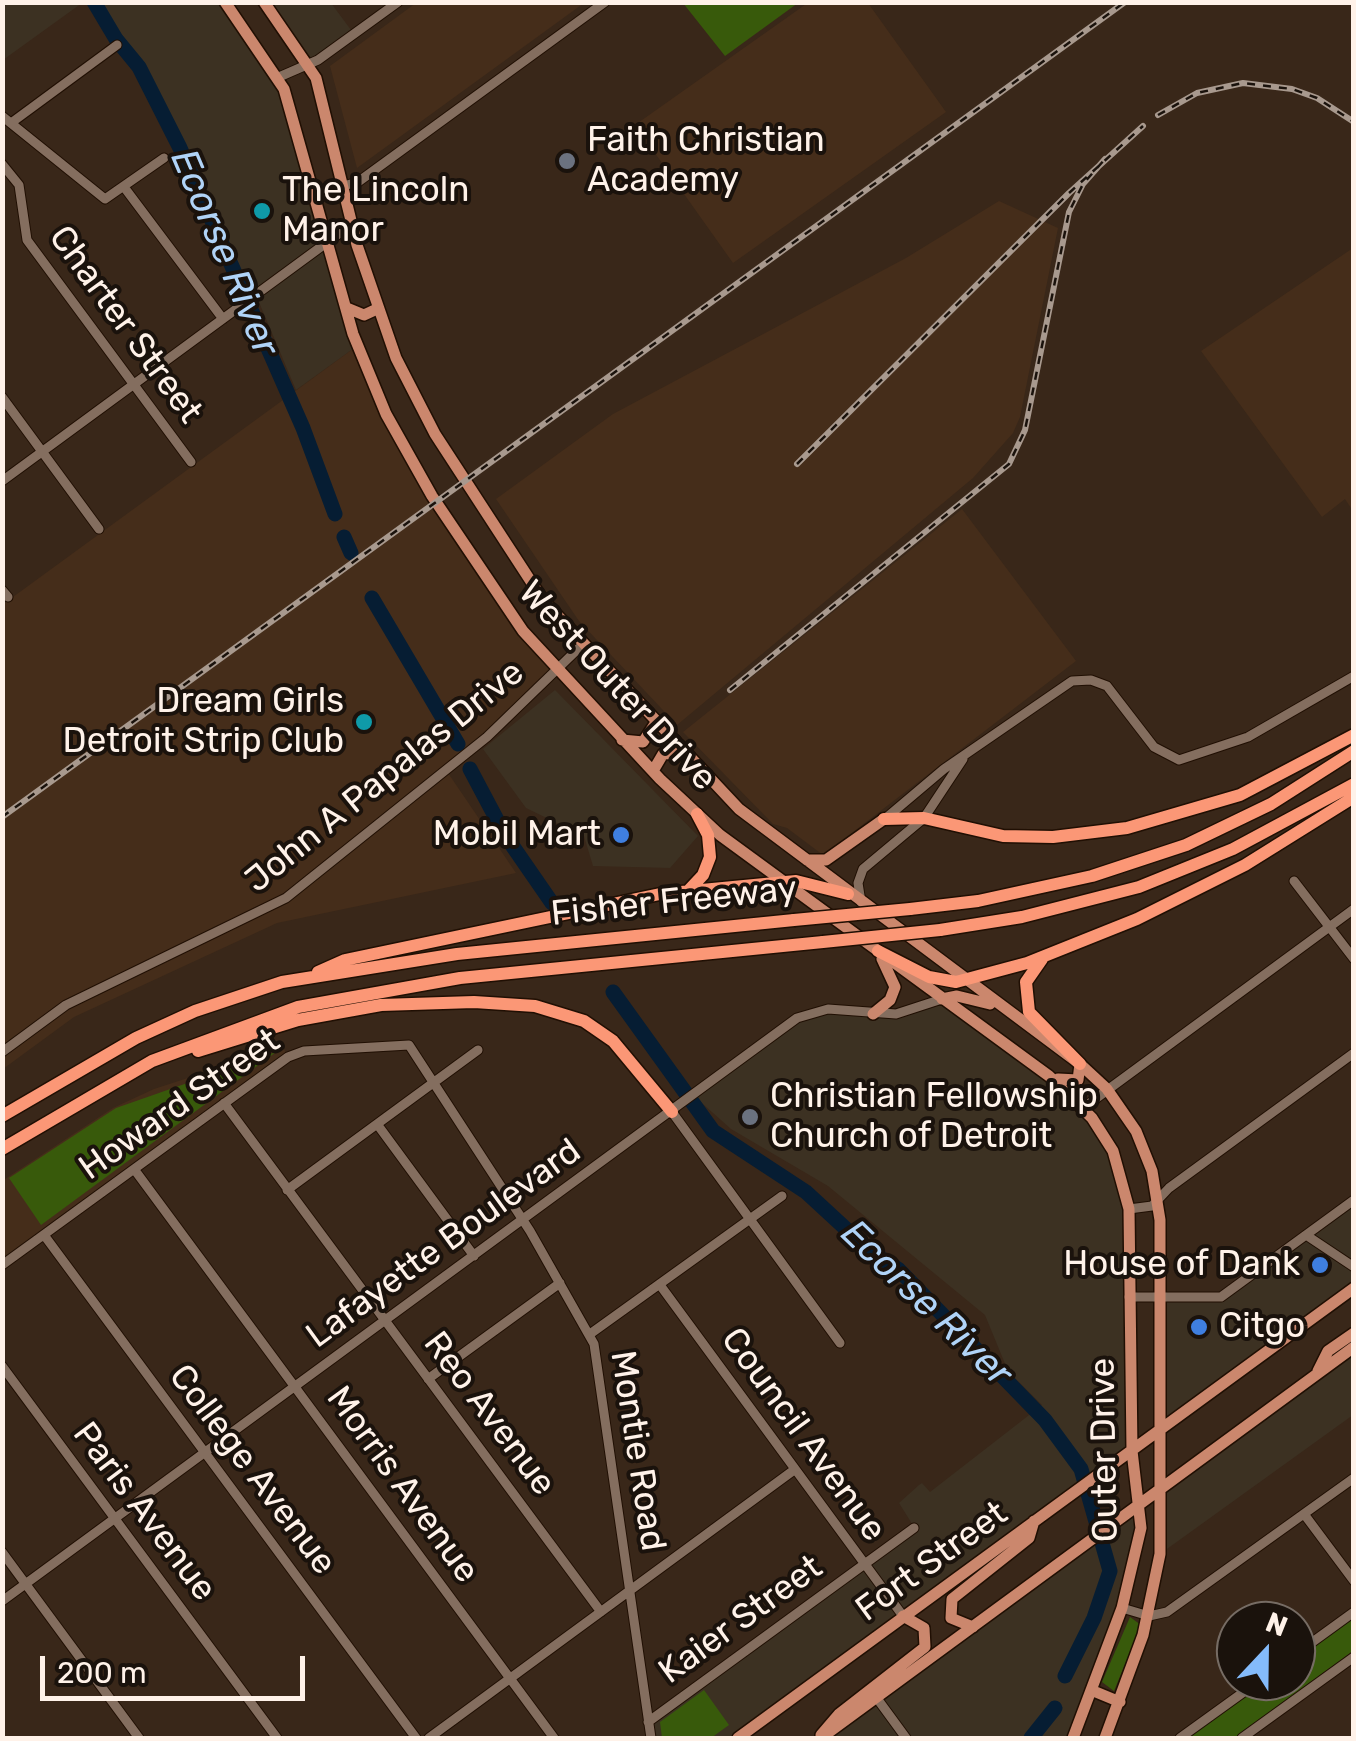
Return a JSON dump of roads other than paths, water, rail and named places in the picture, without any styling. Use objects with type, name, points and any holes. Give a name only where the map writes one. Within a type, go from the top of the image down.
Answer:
[{"type":"highway","points":[[884,820],[924,818],[1004,836],[1053,837],[1127,828],[1240,795],[1354,735]]},
{"type":"highway","name":"Fisher Freeway","points":[[2,1116],[62,1078],[170,1022],[257,989],[457,954],[910,909],[1012,894],[1092,876],[1186,845],[1272,804],[1354,751]]},
{"type":"highway","name":"Fisher Freeway","points":[[2,1149],[152,1061],[281,1012],[392,987],[940,930],[1066,908],[1163,878],[1248,842],[1354,784]]},
{"type":"highway","points":[[878,951],[929,976],[967,982],[1044,957],[1137,919],[1245,864],[1354,797]]},
{"type":"highway","points":[[688,892],[704,875],[710,857],[708,835],[697,814]]},
{"type":"highway","points":[[303,978],[345,960],[576,910],[688,892],[783,882],[812,883],[848,894]]},
{"type":"highway","points":[[1044,957],[1026,982],[1029,1012],[1080,1064]]},
{"type":"highway","points":[[152,1061],[350,1010],[434,1002],[535,1006],[566,1014],[601,1032],[678,1107]]},
{"type":"main road","name":"West Outer Drive","points":[[225,2],[279,77],[375,391],[410,460],[492,590],[558,672],[697,814],[783,882],[1049,1076],[1083,1108],[1113,1151],[1129,1209]]},
{"type":"main road","name":"West Outer Drive","points":[[264,2],[309,64],[376,309],[435,434],[518,565],[581,646],[739,809],[796,856],[1080,1064],[1107,1089],[1136,1131],[1159,1200],[1160,1554],[1149,1616]]},
{"type":"main road","points":[[347,308],[364,315],[376,309]]},
{"type":"main road","points":[[622,740],[643,742],[655,724]]},
{"type":"main road","points":[[652,771],[663,754],[682,753]]},
{"type":"main road","points":[[796,856],[826,860],[884,820]]},
{"type":"main road","points":[[873,1014],[890,1000],[895,987],[878,951]]},
{"type":"main road","points":[[942,998],[956,996],[999,1006]]},
{"type":"main road","points":[[1049,1076],[1074,1083],[1081,1076],[1080,1064]]},
{"type":"main road","name":"Outer Drive","points":[[1073,1738],[1122,1608],[1140,1533],[1141,1504],[1132,1451],[1129,1209]]},
{"type":"main road","name":"Fort Street","points":[[738,1738],[1354,1288]]},
{"type":"main road","points":[[1316,1375],[1328,1351],[1354,1333]]},
{"type":"main road","points":[[820,1738],[1354,1346]]},
{"type":"main road","points":[[974,1627],[951,1618],[952,1599],[1029,1538],[1034,1522]]},
{"type":"main road","points":[[820,1738],[839,1714],[925,1647],[924,1628],[903,1616]]},
{"type":"main road","points":[[1105,1738],[1149,1616]]},
{"type":"main road","points":[[1091,1690],[1120,1702]]},
{"type":"street","points":[[279,77],[309,64],[398,2]]},
{"type":"street","points":[[343,186],[358,182],[605,2]]},
{"type":"street","points":[[116,45],[7,119],[105,199],[164,158]]},
{"type":"street","name":"Charter Street","points":[[2,164],[19,185],[27,240],[190,462]]},
{"type":"street","points":[[124,187],[223,319]]},
{"type":"street","points":[[2,482],[352,224]]},
{"type":"street","points":[[2,397],[99,529]]},
{"type":"street","name":"John A Papalas Drive","points":[[2,1052],[66,1005],[274,906],[480,742],[581,646]]},
{"type":"street","points":[[884,820],[968,752],[1060,686],[1078,679],[1099,682],[1114,691],[1154,747],[1179,760],[1248,737],[1354,676]]},
{"type":"street","points":[[862,904],[858,883],[862,869],[924,818],[968,752]]},
{"type":"street","points":[[1294,881],[1354,959]]},
{"type":"street","points":[[1083,1108],[1354,909]]},
{"type":"street","name":"Lafayette Boulevard","points":[[2,1601],[797,1018],[828,1008],[896,1014],[942,998]]},
{"type":"street","name":"Montie Road","points":[[407,1044],[523,1221],[590,1334],[650,1738]]},
{"type":"street","name":"Howard Street","points":[[2,1265],[296,1053],[407,1044]]},
{"type":"street","points":[[287,1190],[478,1050]]},
{"type":"street","points":[[1129,1209],[1152,1206],[1354,1054]]},
{"type":"street","name":"Reo Avenue","points":[[224,1103],[602,1612]]},
{"type":"street","points":[[678,1107],[750,1219],[840,1343]]},
{"type":"street","points":[[377,1124],[474,1256]]},
{"type":"street","name":"Morris Avenue","points":[[134,1169],[554,1738]]},
{"type":"street","points":[[590,1334],[782,1196]]},
{"type":"street","points":[[1129,1297],[1221,1297],[1354,1200]]},
{"type":"street","name":"College Avenue","points":[[44,1235],[416,1738]]},
{"type":"street","points":[[1306,1235],[1354,1267]]},
{"type":"street","points":[[428,1379],[560,1282]]},
{"type":"street","name":"Council Avenue","points":[[660,1285],[903,1616]]},
{"type":"street","name":"Paris Avenue","points":[[2,1366],[277,1738]]},
{"type":"street","points":[[429,1738],[794,1470]]},
{"type":"street","points":[[1122,1608],[1149,1616],[1166,1612],[1354,1478]]},
{"type":"street","points":[[1304,1514],[1354,1581]]},
{"type":"street","name":"Kaier Street","points":[[648,1722],[914,1528]]},
{"type":"street","points":[[2,1552],[139,1738]]},
{"type":"street","points":[[1316,1640],[1354,1612]]},
{"type":"street","points":[[1242,1738],[1354,1657]]},
{"type":"street","points":[[876,1697],[906,1738]]},
{"type":"street","points":[[1180,1738],[1231,1701]]},
{"type":"waterway","name":"Ecorse River","points":[[94,2],[139,67],[180,148],[303,428],[335,514]]},
{"type":"waterway","name":"Ecorse River","points":[[344,537],[351,553]]},
{"type":"waterway","name":"Ecorse River","points":[[372,598],[458,744]]},
{"type":"waterway","name":"Ecorse River","points":[[470,769],[505,835],[552,903]]},
{"type":"waterway","name":"Ecorse River","points":[[613,992],[713,1131],[806,1192],[871,1252],[898,1269],[1045,1420],[1081,1469],[1110,1571],[1094,1618],[1065,1676]]},
{"type":"waterway","name":"Ecorse River","points":[[1031,1738],[1055,1708]]},
{"type":"railway","points":[[2,817],[1125,2]]},
{"type":"railway","points":[[1158,115],[1197,93],[1243,83],[1292,89],[1317,98],[1354,122]]},
{"type":"railway","points":[[797,464],[1069,193],[1143,126]]},
{"type":"railway","points":[[730,690],[1009,464],[1025,430],[1069,212],[1083,184],[1105,159]]},
{"type":"place","name":"Faith Christian Academy","points":[[567,161]]},
{"type":"place","name":"The Lincoln Manor","points":[[262,211]]},
{"type":"place","name":"Dream Girls Detroit Strip Club","points":[[364,722]]},
{"type":"place","name":"Mobil Mart","points":[[621,835]]},
{"type":"place","name":"Christian Fellowship Church of Detroit","points":[[750,1117]]},
{"type":"place","name":"House of Dank","points":[[1320,1265]]},
{"type":"place","name":"Citgo","points":[[1199,1327]]}]
